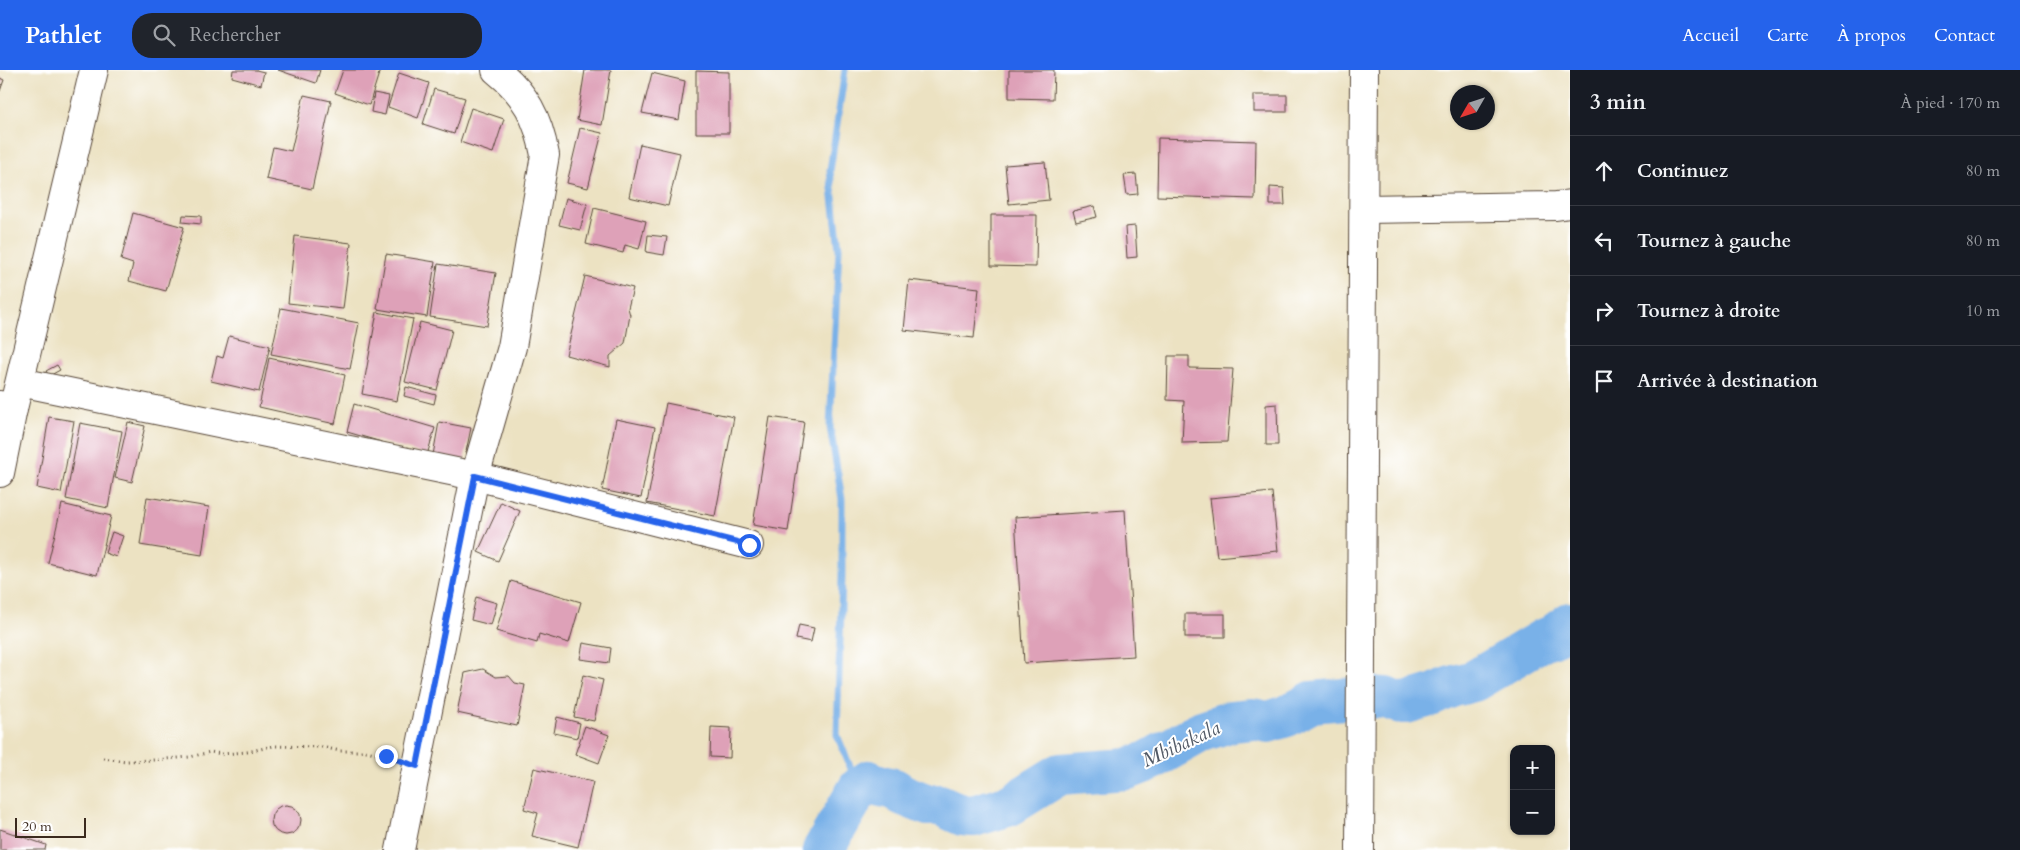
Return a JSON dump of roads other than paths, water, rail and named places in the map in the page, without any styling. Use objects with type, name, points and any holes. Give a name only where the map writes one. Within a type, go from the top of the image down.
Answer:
[{"type":"street","points":[[0,473],[7,407],[20,382],[94,70]]},
{"type":"street","points":[[1360,850],[1364,70]]},
{"type":"street","points":[[400,850],[475,476],[512,347],[545,155],[540,129],[527,103],[504,72]]},
{"type":"street","points":[[1364,209],[1556,206],[1570,204]]},
{"type":"street","points":[[20,382],[475,476],[749,545]]},
{"type":"waterway","points":[[845,70],[830,171],[839,249],[830,427],[842,499],[842,577],[837,735],[859,788]]},
{"type":"waterway","name":"Mbibakala","points":[[823,850],[859,788],[869,781],[894,789],[903,795],[928,805],[940,805],[962,815],[973,816],[1010,805],[1060,774],[1128,769],[1149,761],[1202,731],[1232,721],[1253,719],[1268,722],[1287,716],[1312,702],[1366,697],[1386,698],[1399,703],[1406,703],[1433,695],[1451,687],[1474,681],[1544,639],[1551,637],[1570,623]]}]
